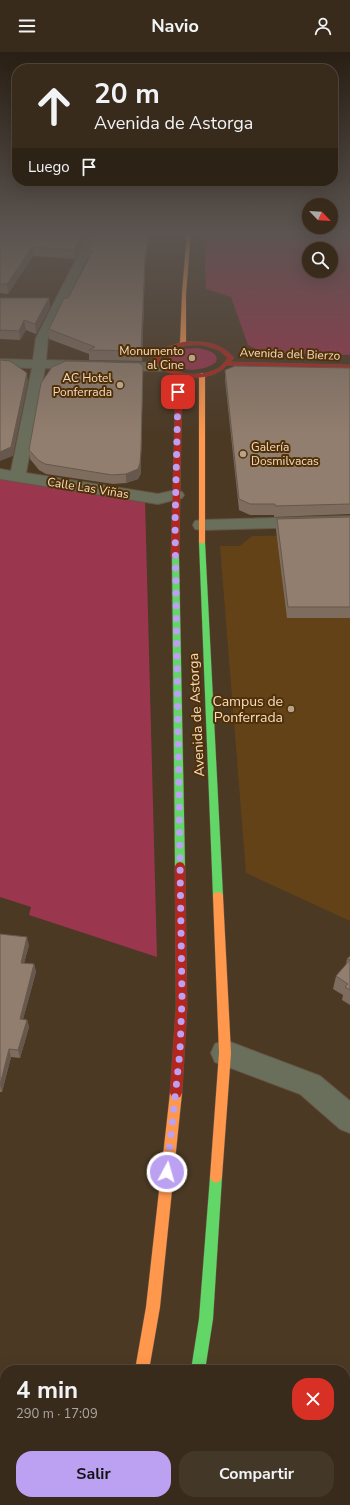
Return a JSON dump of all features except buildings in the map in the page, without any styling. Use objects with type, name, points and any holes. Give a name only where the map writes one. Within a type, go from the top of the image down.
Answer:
[{"type":"main road","points":[[183,344],[185,300]]},
{"type":"main road","points":[[184,318],[194,343]]},
{"type":"main road","points":[[194,343],[212,345],[228,353],[231,358],[230,364],[220,371],[202,375],[179,374],[168,371],[160,367],[156,362],[158,353],[164,349],[194,343]]},
{"type":"main road","name":"Avenida del Bierzo","points":[[230,364],[350,367]]},
{"type":"main road","name":"Avenida de Astorga","points":[[143,1365],[153,1307],[180,1051],[182,998],[175,524],[179,374]]},
{"type":"main road","name":"Avenida de Astorga","points":[[199,1365],[206,1319],[225,1053],[201,525],[202,375]]},
{"type":"street","points":[[18,477],[40,359],[42,338],[61,300]]},
{"type":"street","points":[[0,351],[40,359],[160,367]]},
{"type":"street","points":[[0,363],[40,359],[158,353]]},
{"type":"street","name":"Calle Las Viñas","points":[[0,474],[158,499],[176,495]]},
{"type":"street","points":[[201,525],[350,521]]},
{"type":"street","points":[[225,1053],[310,1085],[350,1119]]},
{"type":"shaded area","points":[[232,300],[350,300],[350,355],[264,353],[248,345]]},
{"type":"shaded area","points":[[198,348],[214,354],[217,359],[216,362],[205,368],[192,370],[178,367],[168,360],[170,354],[182,349]]},
{"type":"shaded area","points":[[0,478],[145,500],[157,957],[29,915],[31,907],[0,897]]},
{"type":"shaded area","name":"Campus de Ponferrada","points":[[350,535],[350,921],[246,873],[220,546],[240,546],[252,536]]},
{"type":"traffic: fast","points":[[202,542],[218,896]]},
{"type":"traffic: fast","points":[[175,557],[180,866]]},
{"type":"traffic: fast","points":[[199,1365],[206,1319],[216,1177]]},
{"type":"traffic: slow","points":[[183,344],[184,300]]},
{"type":"traffic: slow","points":[[202,375],[202,542]]},
{"type":"traffic: slow","points":[[216,1177],[225,1053],[218,896]]},
{"type":"traffic: slow","points":[[143,1365],[153,1307],[176,1093]]},
{"type":"traffic: jam","points":[[196,343],[215,346],[231,358],[220,370],[204,376],[187,376],[172,372],[161,366],[157,358],[163,350],[183,344],[196,343]]},
{"type":"traffic: jam","points":[[229,364],[350,367]]},
{"type":"traffic: jam","points":[[175,557],[179,374]]},
{"type":"traffic: jam","points":[[176,1093],[179,1065],[181,1008],[180,866]]},
{"type":"place","name":"Monumento al Cine","points":[[192,358]]},
{"type":"place","name":"AC Hotel Ponferrada","points":[[120,385]]},
{"type":"place","name":"Galería Dosmilvacas","points":[[243,454]]},
{"type":"place","name":"Campus de Ponferrada","points":[[291,709]]},
{"type":"route","points":[[167,1172],[180,1051],[182,998],[180,982],[177,591],[175,524],[178,392]]}]
